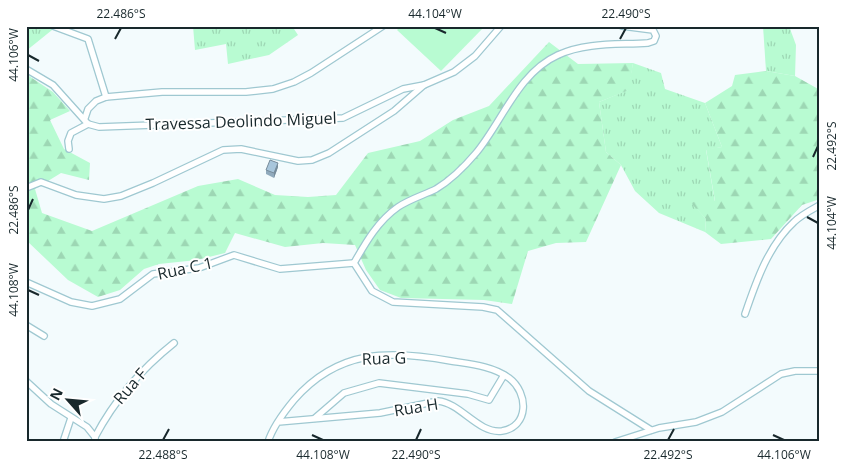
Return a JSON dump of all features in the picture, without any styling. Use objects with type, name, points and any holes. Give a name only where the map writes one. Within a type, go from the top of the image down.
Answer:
[{"type":"street","points":[[53,26],[88,39],[106,97]]},
{"type":"street","points":[[69,149],[68,141],[71,133],[86,121],[88,109],[96,101],[106,97],[162,92],[246,92],[273,89],[294,82],[311,73],[383,26]]},
{"type":"street","points":[[26,188],[41,182],[76,195],[104,199],[122,196],[209,155],[232,148],[298,161],[312,160],[329,153],[394,110],[424,85],[454,72],[475,56],[501,26]]},
{"type":"street","points":[[622,26],[654,30],[656,32],[654,41],[603,44],[574,50],[558,55],[544,64],[526,82],[471,158],[437,188],[399,207],[381,222],[367,240],[354,263],[372,291],[393,302],[483,307],[497,310],[589,391],[651,430]]},
{"type":"street","points":[[26,69],[53,85],[86,121]]},
{"type":"street","name":"Travessa Deolindo Miguel","points":[[86,121],[99,127],[343,118],[403,89],[424,85]]},
{"type":"street","points":[[745,314],[766,260],[778,240],[794,221],[820,205]]},
{"type":"street","name":"Rua C 1","points":[[26,282],[71,302],[92,306],[120,299],[153,274],[199,268],[234,255],[269,268],[280,270],[354,263]]},
{"type":"street","points":[[26,325],[44,336]]},
{"type":"street","name":"Rua F","points":[[95,439],[110,408],[137,376],[174,343]]},
{"type":"street","name":"Rua G","points":[[268,442],[278,422],[305,387],[322,373],[355,359],[396,356],[428,357],[482,366],[504,375]]},
{"type":"street","points":[[615,442],[659,428],[696,422],[722,412],[781,374],[795,370],[820,371]]},
{"type":"street","points":[[315,418],[344,393],[379,383],[410,385],[468,394],[489,400],[504,375]]},
{"type":"street","name":"Rua H","points":[[278,422],[380,412],[438,401],[448,403],[492,431],[503,431],[514,426],[519,419],[524,402],[522,392],[504,375]]},
{"type":"street","name":"Rua F","points":[[26,381],[51,404],[87,427],[95,439]]},
{"type":"street","points":[[63,442],[71,418]]},
{"type":"green space","points":[[26,26],[57,26],[26,51]]},
{"type":"green space","points":[[193,26],[292,26],[298,35],[269,55],[228,64],[226,44],[195,50]]},
{"type":"green space","points":[[401,26],[485,26],[441,71],[397,30]]},
{"type":"green space","points":[[672,26],[731,26],[730,29],[673,29]]},
{"type":"green space","points":[[763,26],[789,26],[796,45],[795,76],[766,71]]},
{"type":"green space","points":[[549,42],[578,64],[633,63],[629,90],[599,102],[606,152],[621,165],[586,242],[556,243],[528,251],[512,304],[484,300],[401,298],[380,290],[366,270],[355,245],[323,243],[285,247],[235,233],[225,253],[197,260],[159,264],[144,269],[120,290],[98,297],[68,280],[26,240],[26,74],[53,92],[70,111],[50,120],[64,149],[90,163],[89,180],[61,173],[35,189],[42,213],[92,231],[198,186],[238,179],[275,195],[308,197],[336,195],[368,153],[420,141],[453,120],[489,106]]},
{"type":"green space","points":[[633,63],[661,73],[665,89],[705,103],[722,147],[706,150],[715,202],[691,202],[706,219],[705,232],[659,213],[635,191],[621,165],[606,152],[599,102],[628,90]]},
{"type":"green space","points":[[766,71],[795,76],[820,90],[820,199],[802,205],[771,239],[721,244],[705,232],[706,219],[690,202],[715,201],[706,149],[722,147],[705,103],[732,86],[735,75]]},
{"type":"building","points":[[270,160],[278,163],[274,173],[266,170]]}]
